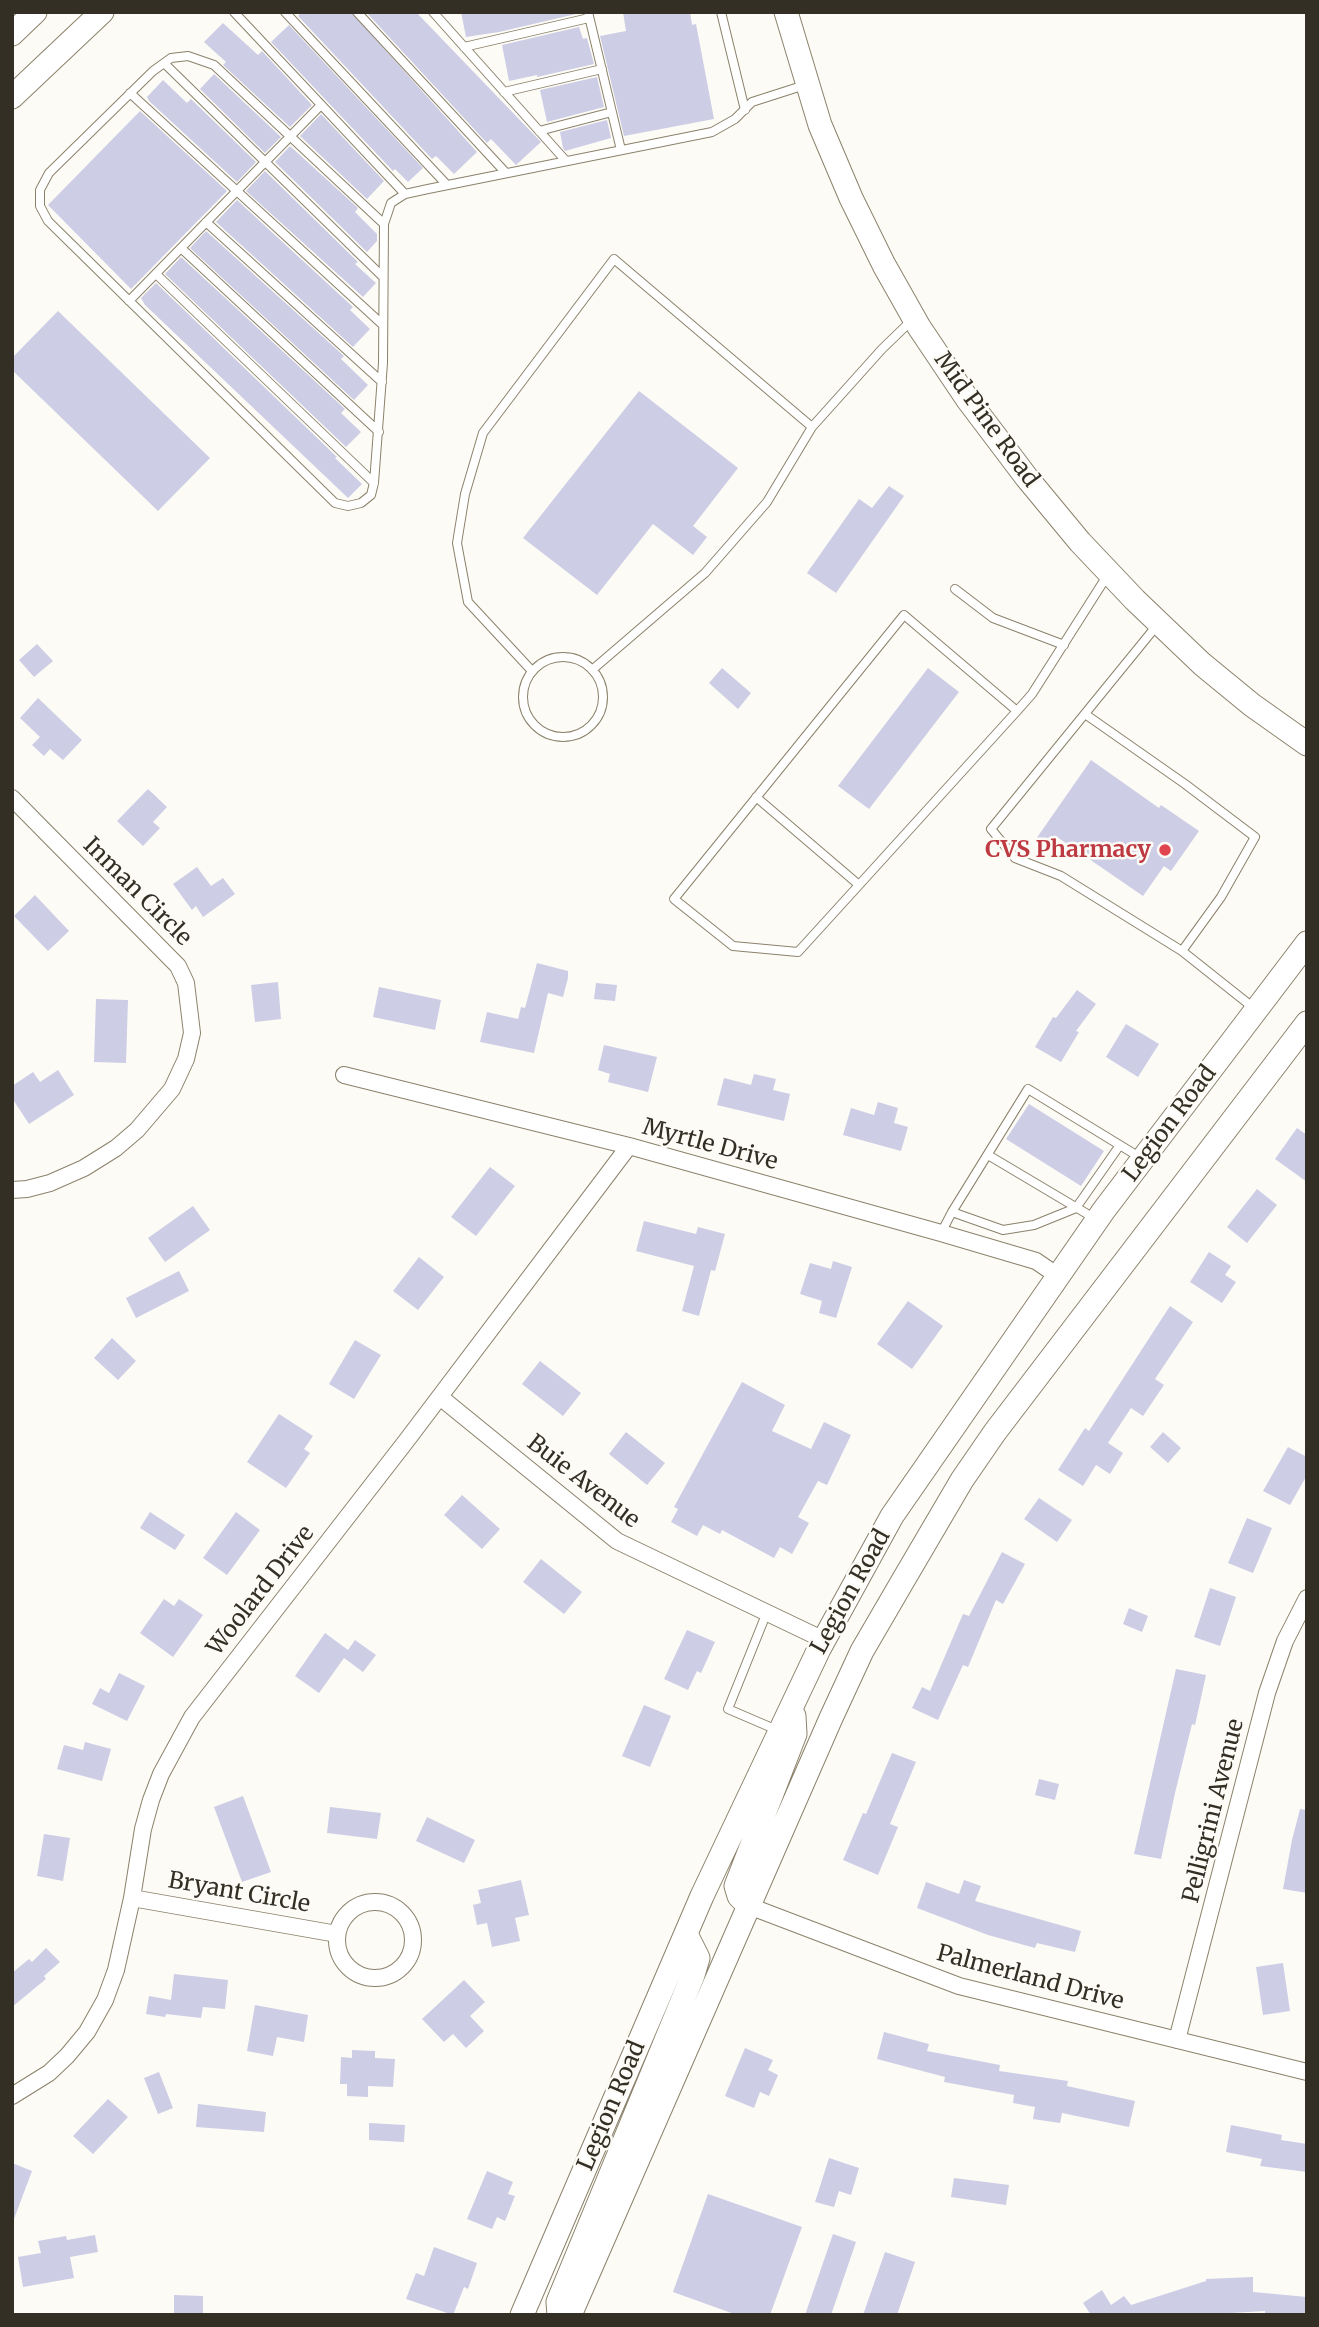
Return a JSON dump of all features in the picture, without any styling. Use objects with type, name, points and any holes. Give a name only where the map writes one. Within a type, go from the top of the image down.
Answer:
[{"type":"main road","points":[[12,34],[36,12]]},
{"type":"main road","points":[[12,97],[102,12]]},
{"type":"main road","name":"Mid Pine Road","points":[[786,12],[820,125],[851,198],[914,318],[968,400],[1027,478],[1109,573],[1158,624],[1242,697],[1307,744]]},
{"type":"main road","name":"Legion Road","points":[[522,2315],[686,1934],[780,1731],[824,1640],[892,1516],[1097,1220],[1307,943]]},
{"type":"main road","name":"Legion Road","points":[[570,2315],[862,1651],[962,1480],[1033,1380],[1307,1023]]},
{"type":"main road","points":[[749,1906],[739,1896],[736,1886],[795,1734],[793,1703]]},
{"type":"main road","points":[[559,2315],[558,2302],[583,2238],[693,1975],[698,1958],[686,1934]]},
{"type":"street","name":"Inman Circle","points":[[12,798],[178,966],[186,983],[192,1033],[186,1059],[172,1089],[137,1130],[116,1148],[84,1168],[50,1183],[12,1190]]},
{"type":"street","name":"Myrtle Drive","points":[[344,1075],[629,1146],[942,1233],[1036,1261],[1058,1276]]},
{"type":"street","name":"Woolard Drive","points":[[12,2096],[49,2074],[67,2056],[87,2032],[105,2000],[116,1970],[151,1800],[161,1774],[192,1717],[440,1397],[629,1146]]},
{"type":"street","name":"Buie Avenue","points":[[440,1397],[617,1541],[824,1640]]},
{"type":"street","name":"Pelligrini Avenue","points":[[1177,2040],[1267,1693],[1286,1641],[1307,1598]]},
{"type":"street","name":"Bryant Circle","points":[[132,1898],[337,1934]]},
{"type":"street","name":"Bryant Circle","points":[[377,1902],[400,1912],[408,1922],[412,1947],[408,1959],[390,1975],[366,1977],[354,1973],[345,1964],[339,1954],[337,1934],[343,1919],[352,1910],[377,1902]]},
{"type":"street","name":"Palmerland Drive","points":[[749,1906],[959,1986],[1307,2072]]},
{"type":"lane","points":[[234,12],[405,194]]},
{"type":"lane","points":[[285,12],[447,185]]},
{"type":"lane","points":[[357,12],[506,173]]},
{"type":"lane","points":[[433,12],[566,161]]},
{"type":"lane","points":[[721,12],[745,110]]},
{"type":"lane","points":[[464,47],[589,15],[621,150]]},
{"type":"lane","points":[[384,224],[214,65],[188,56],[171,58],[153,71],[50,173],[40,190],[40,206],[48,221],[335,503],[348,506],[361,503],[371,495],[374,483],[382,382],[384,224],[391,203],[405,194],[712,132],[735,119],[752,102],[807,85]]},
{"type":"lane","points":[[164,64],[383,277]]},
{"type":"lane","points":[[504,92],[602,69]]},
{"type":"lane","points":[[130,93],[383,325]]},
{"type":"lane","points":[[130,301],[320,106]]},
{"type":"lane","points":[[539,131],[612,112]]},
{"type":"lane","points":[[206,222],[382,382]]},
{"type":"lane","points":[[181,248],[379,432]]},
{"type":"lane","points":[[532,671],[468,602],[457,543],[465,494],[483,433],[614,259],[812,427]]},
{"type":"lane","points":[[156,274],[374,483]]},
{"type":"lane","points":[[592,670],[705,573],[767,502],[812,427],[882,349],[914,318]]},
{"type":"lane","points":[[1017,711],[904,615],[674,899],[733,946],[798,952],[1017,711],[1032,694],[1109,573]]},
{"type":"lane","points":[[955,589],[993,618],[1064,645]]},
{"type":"lane","points":[[1158,624],[990,829],[1015,858],[1061,876],[1182,951],[1256,1010]]},
{"type":"lane","points":[[562,657],[573,658],[592,670],[603,694],[597,719],[588,729],[576,735],[563,737],[538,730],[524,708],[522,695],[525,682],[532,671],[541,663],[562,657]]},
{"type":"lane","points":[[1085,714],[1255,837],[1220,897],[1182,951]]},
{"type":"lane","points":[[756,797],[859,885]]},
{"type":"lane","points":[[942,1233],[952,1212],[1028,1089],[1143,1159]]},
{"type":"lane","points":[[952,1212],[1003,1230],[1034,1225],[1076,1208],[1120,1144]]},
{"type":"lane","points":[[988,1155],[1097,1220]]},
{"type":"lane","points":[[996,1249],[1003,1230]]},
{"type":"lane","points":[[767,1612],[728,1709],[780,1731]]},
{"type":"building","points":[[302,12],[351,12],[477,152],[454,174],[436,156],[432,159],[298,16]]},
{"type":"building","points":[[366,12],[416,12],[541,142],[516,165],[491,139],[487,143]]},
{"type":"building","points":[[461,12],[576,12],[576,14],[466,37]]},
{"type":"building","points":[[623,12],[690,12],[692,25],[696,24],[714,119],[624,136],[600,36],[626,31]]},
{"type":"building","points":[[223,23],[258,55],[262,51],[312,105],[290,127],[223,65],[226,62],[204,42]]},
{"type":"building","points":[[289,25],[423,168],[408,182],[395,169],[393,171],[271,42]]},
{"type":"building","points":[[579,27],[583,39],[587,38],[594,64],[509,81],[502,45]]},
{"type":"building","points":[[214,74],[281,137],[265,153],[200,89]]},
{"type":"building","points":[[597,77],[604,107],[547,122],[540,90]]},
{"type":"building","points":[[163,80],[187,103],[191,99],[256,162],[237,182],[149,101],[147,97]]},
{"type":"building","points":[[140,111],[227,191],[131,289],[48,205]]},
{"type":"building","points":[[321,114],[384,181],[367,199],[300,136]]},
{"type":"building","points":[[607,120],[611,138],[565,151],[560,132]]},
{"type":"building","points":[[290,146],[358,208],[355,212],[377,234],[377,241],[367,252],[275,162]]},
{"type":"building","points":[[265,171],[376,283],[363,297],[246,191]]},
{"type":"building","points":[[237,200],[353,307],[350,310],[370,329],[353,347],[216,222]]},
{"type":"building","points":[[206,231],[344,356],[341,359],[368,385],[354,400],[190,248]]},
{"type":"building","points":[[181,257],[345,409],[341,413],[361,432],[346,447],[165,274]]},
{"type":"building","points":[[156,283],[362,484],[348,498],[145,305],[141,298]]},
{"type":"building","points":[[58,311],[210,458],[158,511],[12,370],[12,358]]},
{"type":"building","points":[[639,391],[738,468],[693,526],[707,537],[693,555],[653,524],[597,595],[523,538]]},
{"type":"building","points":[[889,486],[904,496],[836,593],[807,573],[859,499],[872,508]]},
{"type":"building","points":[[37,644],[53,661],[34,677],[19,660]]},
{"type":"building","points":[[722,668],[751,693],[738,709],[709,683]]},
{"type":"building","points":[[928,668],[959,692],[869,809],[838,786]]},
{"type":"building","points":[[38,698],[82,740],[63,760],[50,749],[44,756],[32,745],[40,737],[20,718]]},
{"type":"building","points":[[1091,760],[1159,808],[1161,805],[1199,831],[1171,871],[1164,866],[1143,896],[1057,837],[1049,848],[1036,839]]},
{"type":"building","points":[[148,789],[167,807],[153,822],[160,828],[143,846],[117,821]]},
{"type":"building","points":[[197,867],[211,886],[223,878],[235,894],[203,917],[196,906],[192,910],[173,884]]},
{"type":"building","points":[[35,895],[69,931],[48,951],[14,916]]},
{"type":"building","points":[[537,963],[568,971],[568,978],[563,997],[548,993],[534,1053],[480,1042],[487,1012],[518,1019],[521,1007],[525,1008]]},
{"type":"building","points":[[278,982],[281,1019],[255,1022],[251,985]]},
{"type":"building","points":[[596,983],[617,985],[615,1001],[594,999]]},
{"type":"building","points":[[379,987],[441,1000],[435,1030],[373,1017]]},
{"type":"building","points":[[1077,990],[1096,1004],[1076,1031],[1079,1032],[1061,1062],[1035,1047],[1053,1017],[1056,1018]]},
{"type":"building","points":[[96,999],[128,1000],[126,1063],[94,1062]]},
{"type":"building","points":[[1126,1024],[1159,1044],[1138,1077],[1106,1057]]},
{"type":"building","points":[[604,1045],[657,1057],[648,1092],[608,1082],[610,1074],[598,1070]]},
{"type":"building","points":[[58,1070],[74,1095],[29,1124],[12,1098],[12,1086],[33,1072],[40,1082]]},
{"type":"building","points":[[754,1074],[776,1079],[773,1090],[790,1094],[784,1121],[717,1105],[724,1078],[751,1085]]},
{"type":"building","points":[[878,1102],[898,1108],[894,1123],[908,1127],[901,1151],[843,1135],[851,1108],[874,1115]]},
{"type":"building","points":[[1029,1104],[1104,1151],[1081,1186],[1006,1139]]},
{"type":"building","points":[[1297,1128],[1307,1135],[1307,1182],[1275,1159]]},
{"type":"building","points":[[490,1167],[515,1186],[476,1236],[451,1217]]},
{"type":"building","points":[[1257,1189],[1277,1205],[1247,1243],[1227,1227]]},
{"type":"building","points":[[193,1206],[210,1230],[165,1262],[148,1238]]},
{"type":"building","points":[[644,1221],[696,1234],[698,1227],[725,1234],[715,1271],[711,1270],[699,1316],[682,1311],[694,1266],[636,1251]]},
{"type":"building","points":[[1209,1252],[1231,1266],[1225,1275],[1236,1282],[1222,1303],[1190,1282]]},
{"type":"building","points":[[419,1257],[444,1277],[418,1310],[393,1291]]},
{"type":"building","points":[[833,1261],[852,1267],[836,1318],[819,1313],[822,1301],[800,1294],[810,1263],[831,1269]]},
{"type":"building","points":[[179,1271],[189,1291],[136,1318],[126,1298]]},
{"type":"building","points":[[908,1301],[943,1326],[912,1369],[877,1344]]},
{"type":"building","points":[[1170,1306],[1193,1322],[1155,1379],[1164,1385],[1143,1416],[1131,1408],[1108,1443],[1123,1453],[1110,1474],[1096,1465],[1083,1486],[1058,1470],[1085,1428],[1089,1431]]},
{"type":"building","points":[[112,1338],[136,1361],[118,1380],[94,1358]]},
{"type":"building","points":[[355,1340],[381,1355],[354,1399],[329,1384]]},
{"type":"building","points":[[540,1361],[581,1393],[563,1416],[522,1384]]},
{"type":"building","points":[[742,1382],[785,1405],[772,1431],[811,1449],[824,1422],[851,1435],[827,1485],[818,1481],[798,1517],[809,1523],[792,1554],[780,1547],[774,1558],[722,1530],[720,1534],[703,1525],[697,1536],[671,1522],[678,1509],[674,1507]]},
{"type":"building","points":[[279,1414],[313,1436],[304,1449],[310,1453],[286,1488],[247,1462]]},
{"type":"building","points":[[626,1432],[665,1463],[647,1485],[609,1454]]},
{"type":"building","points":[[1163,1432],[1181,1448],[1168,1463],[1150,1447]]},
{"type":"building","points":[[1288,1447],[1307,1457],[1307,1475],[1290,1505],[1263,1491]]},
{"type":"building","points":[[462,1495],[500,1529],[482,1549],[444,1515]]},
{"type":"building","points":[[1039,1498],[1072,1520],[1057,1542],[1024,1519]]},
{"type":"building","points":[[150,1512],[185,1535],[175,1550],[140,1528]]},
{"type":"building","points":[[236,1512],[260,1530],[227,1575],[203,1558]]},
{"type":"building","points":[[1247,1518],[1272,1528],[1253,1573],[1228,1563]]},
{"type":"building","points":[[1002,1552],[1025,1564],[1003,1604],[996,1600],[968,1667],[963,1665],[938,1720],[912,1708],[922,1687],[930,1691],[963,1614],[969,1616]]},
{"type":"building","points":[[541,1559],[582,1592],[564,1614],[523,1582]]},
{"type":"building","points":[[1210,1588],[1236,1597],[1220,1646],[1194,1637]]},
{"type":"building","points":[[164,1599],[174,1606],[179,1599],[203,1615],[173,1657],[140,1633]]},
{"type":"building","points":[[1129,1608],[1148,1616],[1142,1632],[1123,1624]]},
{"type":"building","points":[[687,1630],[715,1642],[701,1673],[697,1671],[688,1690],[664,1679]]},
{"type":"building","points":[[325,1633],[348,1650],[355,1640],[376,1655],[363,1672],[344,1658],[319,1693],[295,1676]]},
{"type":"building","points":[[1176,1669],[1206,1675],[1161,1859],[1134,1854]]},
{"type":"building","points":[[119,1673],[145,1686],[127,1721],[92,1704],[100,1688],[109,1693]]},
{"type":"building","points":[[644,1705],[671,1716],[650,1767],[622,1756]]},
{"type":"building","points":[[85,1742],[111,1749],[102,1781],[57,1769],[64,1745],[83,1750]]},
{"type":"building","points":[[892,1753],[916,1762],[890,1824],[898,1827],[878,1875],[843,1860]]},
{"type":"building","points":[[1039,1779],[1059,1784],[1055,1800],[1035,1795]]},
{"type":"building","points":[[243,1796],[271,1872],[242,1882],[214,1807]]},
{"type":"building","points":[[330,1807],[381,1813],[377,1839],[327,1833]]},
{"type":"building","points":[[1300,1809],[1307,1810],[1307,1893],[1283,1889]]},
{"type":"building","points":[[427,1817],[475,1840],[464,1863],[416,1841]]},
{"type":"building","points":[[44,1834],[70,1838],[63,1881],[37,1876]]},
{"type":"building","points":[[521,1880],[529,1915],[515,1918],[520,1941],[492,1947],[487,1923],[477,1925],[473,1905],[481,1903],[478,1890]]},
{"type":"building","points":[[964,1880],[981,1886],[975,1901],[1081,1931],[1075,1952],[1037,1943],[1035,1948],[988,1935],[917,1908],[926,1882],[959,1894]]},
{"type":"building","points":[[46,1948],[60,1962],[44,1976],[46,1979],[12,2007],[12,1973],[29,1959],[32,1962]]},
{"type":"building","points":[[1283,1963],[1290,2011],[1263,2015],[1256,1967]]},
{"type":"building","points":[[174,1974],[228,1980],[225,2009],[203,2007],[201,2018],[146,2014],[149,1996],[171,2000]]},
{"type":"building","points":[[464,1980],[485,2002],[470,2016],[484,2031],[466,2048],[453,2034],[444,2042],[422,2019]]},
{"type":"building","points":[[255,2005],[308,2015],[304,2042],[277,2037],[273,2056],[247,2051]]},
{"type":"building","points":[[884,2032],[929,2044],[927,2051],[1000,2065],[999,2071],[1068,2081],[1067,2086],[1135,2101],[1129,2127],[1062,2113],[1060,2123],[1033,2119],[1035,2107],[1013,2103],[1014,2095],[944,2082],[945,2077],[877,2059]]},
{"type":"building","points":[[745,2048],[773,2060],[768,2070],[778,2075],[769,2096],[760,2092],[754,2108],[725,2096]]},
{"type":"building","points":[[352,2050],[375,2051],[375,2058],[395,2059],[393,2087],[368,2086],[368,2097],[347,2096],[347,2084],[340,2084],[341,2057],[352,2058]]},
{"type":"building","points":[[159,2072],[173,2108],[158,2114],[144,2078]]},
{"type":"building","points":[[108,2099],[128,2117],[93,2154],[73,2136]]},
{"type":"building","points":[[198,2104],[266,2112],[264,2132],[196,2127]]},
{"type":"building","points":[[369,2123],[405,2125],[404,2142],[369,2140]]},
{"type":"building","points":[[1231,2125],[1282,2135],[1281,2140],[1307,2144],[1307,2172],[1260,2166],[1262,2159],[1226,2152]]},
{"type":"building","points":[[829,2158],[859,2168],[851,2195],[839,2191],[834,2207],[815,2202]]},
{"type":"building","points":[[12,2163],[32,2171],[14,2219],[12,2219]]},
{"type":"building","points":[[487,2171],[513,2182],[508,2194],[515,2196],[505,2221],[497,2217],[492,2229],[467,2219]]},
{"type":"building","points":[[954,2178],[1009,2185],[1006,2205],[951,2197]]},
{"type":"building","points":[[708,2194],[802,2227],[770,2315],[737,2315],[673,2292]]},
{"type":"building","points":[[833,2234],[856,2242],[831,2315],[805,2315]]},
{"type":"building","points":[[95,2235],[98,2252],[70,2257],[74,2278],[23,2287],[18,2257],[41,2253],[38,2241]]},
{"type":"building","points":[[434,2247],[477,2263],[468,2289],[464,2287],[453,2315],[406,2299],[416,2273],[424,2276]]},
{"type":"building","points":[[885,2252],[915,2262],[897,2315],[863,2315]]},
{"type":"building","points":[[1253,2277],[1253,2292],[1307,2297],[1307,2315],[1265,2315],[1265,2311],[1195,2315],[1091,2315],[1083,2303],[1102,2290],[1111,2305],[1124,2296],[1131,2305],[1206,2279]]},
{"type":"building","points":[[174,2295],[203,2296],[203,2315],[174,2315]]},
{"type":"place","name":"CVS Pharmacy","points":[[1165,850]]}]
